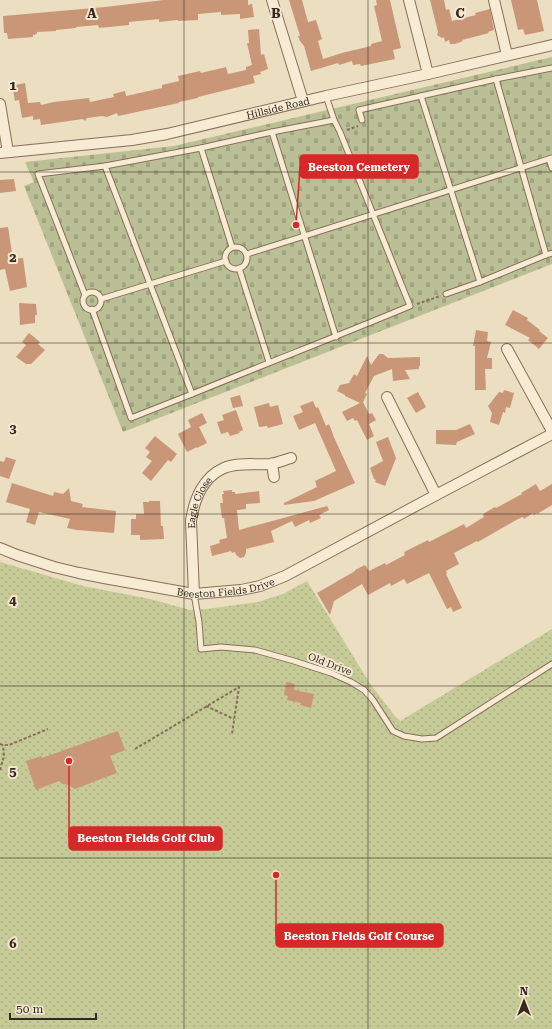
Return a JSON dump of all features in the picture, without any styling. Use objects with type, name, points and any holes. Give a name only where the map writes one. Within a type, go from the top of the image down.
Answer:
[{"type":"street","points":[[272,0],[303,101]]},
{"type":"street","points":[[409,0],[428,74]]},
{"type":"street","points":[[494,0],[507,55]]},
{"type":"street","name":"Hillside Road","points":[[4,153],[132,140],[167,134],[303,101],[552,45]]},
{"type":"street","points":[[0,104],[4,153]]},
{"type":"street","name":"Beeston Fields Drive","points":[[0,548],[54,567],[79,573],[194,594],[241,590],[260,586],[279,579],[552,432],[507,348]]},
{"type":"street","points":[[387,397],[436,495]]},
{"type":"street","name":"Eagle Close","points":[[194,594],[191,521],[193,510],[202,487],[213,474],[225,468],[240,465],[272,464],[291,458]]},
{"type":"street","points":[[272,464],[274,477]]},
{"type":"lane","points":[[362,120],[359,110],[552,68]]},
{"type":"lane","points":[[496,79],[546,255]]},
{"type":"lane","points":[[92,310],[131,418],[269,362],[336,337],[410,306],[334,120],[326,96]]},
{"type":"lane","points":[[421,96],[480,282]]},
{"type":"lane","points":[[85,295],[38,174],[106,166],[334,120]]},
{"type":"lane","points":[[272,132],[336,337]]},
{"type":"lane","points":[[201,148],[232,247]]},
{"type":"lane","points":[[247,254],[550,158],[552,168]]},
{"type":"lane","points":[[106,166],[192,394]]},
{"type":"lane","points":[[232,247],[243,248],[247,254],[247,260],[243,267],[235,269],[226,263],[225,258],[228,250],[232,247]]},
{"type":"lane","points":[[446,294],[552,253]]},
{"type":"lane","points":[[101,299],[226,262]]},
{"type":"lane","points":[[239,268],[269,362]]},
{"type":"lane","points":[[89,292],[95,292],[101,299],[101,304],[97,309],[89,310],[84,306],[82,299],[83,296],[89,292]]},
{"type":"lane","name":"Old Drive","points":[[194,594],[199,622],[201,649],[221,647],[255,650],[331,673],[364,690],[373,700],[393,731],[404,736],[422,740],[436,738],[552,664]]},
{"type":"path","points":[[340,132],[361,125],[362,120]]},
{"type":"path","points":[[410,306],[446,294]]},
{"type":"path","points":[[135,749],[239,687],[232,734]]},
{"type":"path","points":[[206,706],[234,719]]},
{"type":"path","points":[[0,744],[9,745],[48,729]]},
{"type":"path","points":[[0,770],[4,756],[3,745]]},
{"type":"green space","points":[[552,57],[552,264],[123,432],[24,186],[34,182],[25,162],[174,146]]},
{"type":"green space","points":[[0,562],[83,586],[150,599],[190,610],[258,602],[283,594],[307,581],[369,682],[400,721],[552,629],[552,1029],[0,1029]]},
{"type":"building","points":[[164,0],[248,0],[248,5],[252,4],[254,17],[240,19],[240,14],[221,15],[221,12],[198,14],[198,20],[159,22],[159,19],[129,22],[129,25],[99,28],[98,25],[76,27],[56,31],[37,32],[37,34],[33,35],[33,37],[8,39],[7,33],[4,33],[3,16]]},
{"type":"building","points":[[289,0],[302,0],[308,22],[316,20],[322,39],[318,41],[323,59],[371,46],[371,44],[382,41],[374,6],[377,5],[376,0],[390,0],[401,48],[393,50],[395,59],[361,66],[360,64],[353,65],[352,61],[339,65],[338,63],[311,71],[304,46],[298,36],[300,36]]},
{"type":"building","points":[[430,0],[444,0],[446,10],[449,9],[452,21],[476,15],[475,13],[490,9],[494,30],[488,32],[489,33],[462,40],[463,41],[455,44],[450,44],[449,40],[445,42],[444,37],[442,38],[437,35],[438,32]]},
{"type":"building","points":[[511,0],[537,0],[544,31],[525,35],[523,29],[518,30]]},
{"type":"building","points":[[259,29],[261,55],[264,54],[268,69],[260,72],[261,74],[253,76],[255,83],[179,103],[118,116],[117,113],[107,117],[102,116],[87,118],[85,121],[83,119],[41,125],[40,119],[33,120],[33,116],[22,118],[19,100],[15,101],[13,90],[16,90],[15,85],[25,83],[28,103],[40,102],[41,105],[89,98],[90,102],[114,97],[113,94],[125,91],[126,96],[162,88],[162,85],[179,81],[178,76],[200,71],[201,73],[226,67],[228,74],[246,70],[246,67],[252,65],[247,43],[249,43],[248,30]]},
{"type":"building","points":[[14,179],[16,191],[0,193],[0,180]]},
{"type":"building","points":[[8,227],[13,259],[23,258],[27,287],[10,291],[5,269],[0,270],[0,228]]},
{"type":"building","points":[[19,303],[36,304],[37,315],[35,315],[35,323],[20,325]]},
{"type":"building","points":[[513,310],[528,318],[527,320],[548,338],[539,349],[528,340],[530,338],[505,325]]},
{"type":"building","points":[[476,330],[488,332],[487,341],[491,342],[487,358],[492,358],[492,369],[485,369],[486,390],[475,390],[475,346],[473,346]]},
{"type":"building","points":[[29,333],[40,342],[38,344],[45,350],[31,364],[26,364],[16,357],[26,345],[22,342]]},
{"type":"building","points":[[379,354],[383,354],[388,358],[420,357],[420,366],[419,369],[405,370],[410,379],[393,381],[392,369],[374,376],[365,393],[367,394],[363,402],[369,414],[372,413],[376,420],[369,424],[374,436],[367,440],[357,420],[355,421],[353,418],[347,421],[342,412],[360,403],[337,391],[340,385],[349,383],[354,374],[357,376],[367,356],[371,365]]},
{"type":"building","points":[[504,390],[514,393],[510,408],[506,407],[505,413],[503,412],[499,425],[490,422],[492,413],[488,406],[499,392],[503,393]]},
{"type":"building","points":[[418,392],[426,407],[416,413],[407,398]]},
{"type":"building","points":[[240,395],[243,406],[233,408],[230,398]]},
{"type":"building","points":[[313,401],[316,408],[318,407],[326,426],[329,424],[355,483],[314,501],[284,505],[284,503],[317,487],[315,481],[336,471],[315,423],[299,430],[293,416],[303,412],[300,406]]},
{"type":"building","points":[[269,403],[270,407],[278,405],[283,424],[268,428],[267,426],[259,427],[254,407]]},
{"type":"building","points":[[236,410],[243,430],[239,432],[240,433],[230,436],[228,432],[221,434],[217,422],[224,420],[222,415]]},
{"type":"building","points":[[202,413],[207,423],[199,427],[207,443],[187,452],[178,434],[191,427],[188,420]]},
{"type":"building","points":[[470,424],[475,434],[457,442],[456,445],[436,444],[436,430],[456,430]]},
{"type":"building","points":[[155,436],[177,454],[171,462],[168,460],[151,481],[142,473],[152,461],[146,457],[150,452],[145,448]]},
{"type":"building","points":[[388,437],[396,458],[385,486],[375,482],[376,480],[374,479],[370,468],[383,461],[376,442]]},
{"type":"building","points":[[6,457],[16,460],[9,479],[0,476],[0,461],[4,462]]},
{"type":"building","points":[[12,483],[53,496],[54,492],[63,494],[69,488],[71,501],[83,504],[82,507],[116,511],[114,533],[67,528],[70,519],[39,512],[35,525],[26,522],[30,509],[6,502]]},
{"type":"building","points":[[536,484],[540,491],[552,484],[552,505],[537,514],[534,515],[533,513],[524,519],[523,517],[518,519],[478,542],[477,541],[454,553],[459,564],[446,571],[446,574],[462,608],[453,612],[451,607],[447,609],[429,573],[407,584],[404,579],[391,586],[390,583],[368,595],[362,584],[334,601],[330,615],[317,593],[365,565],[369,571],[385,563],[386,565],[405,555],[404,552],[428,540],[429,542],[464,524],[466,528],[484,517],[483,514],[522,494],[521,493]]},
{"type":"building","points":[[232,490],[235,494],[259,491],[260,503],[246,504],[246,509],[237,510],[239,530],[327,506],[329,510],[319,515],[321,518],[310,523],[309,520],[295,527],[292,521],[271,531],[274,542],[246,549],[244,557],[240,558],[235,552],[232,553],[231,551],[212,556],[210,546],[220,543],[219,540],[227,538],[220,503],[223,503],[223,491]]},
{"type":"building","points":[[160,501],[161,526],[163,526],[164,539],[140,540],[140,535],[131,535],[131,519],[136,519],[136,514],[144,514],[143,502]]},
{"type":"building","points":[[286,682],[295,684],[294,690],[314,694],[311,708],[300,705],[301,703],[287,700],[288,696],[284,695]]},
{"type":"building","points":[[118,731],[125,750],[110,756],[117,773],[75,789],[70,785],[62,784],[59,781],[36,790],[26,761],[41,756],[42,758]]},
{"type":"place","name":"Beeston Cemetery","points":[[296,225]]},
{"type":"place","name":"Beeston Fields Golf Club","points":[[69,761]]},
{"type":"place","name":"Beeston Fields Golf Course","points":[[276,875]]}]
